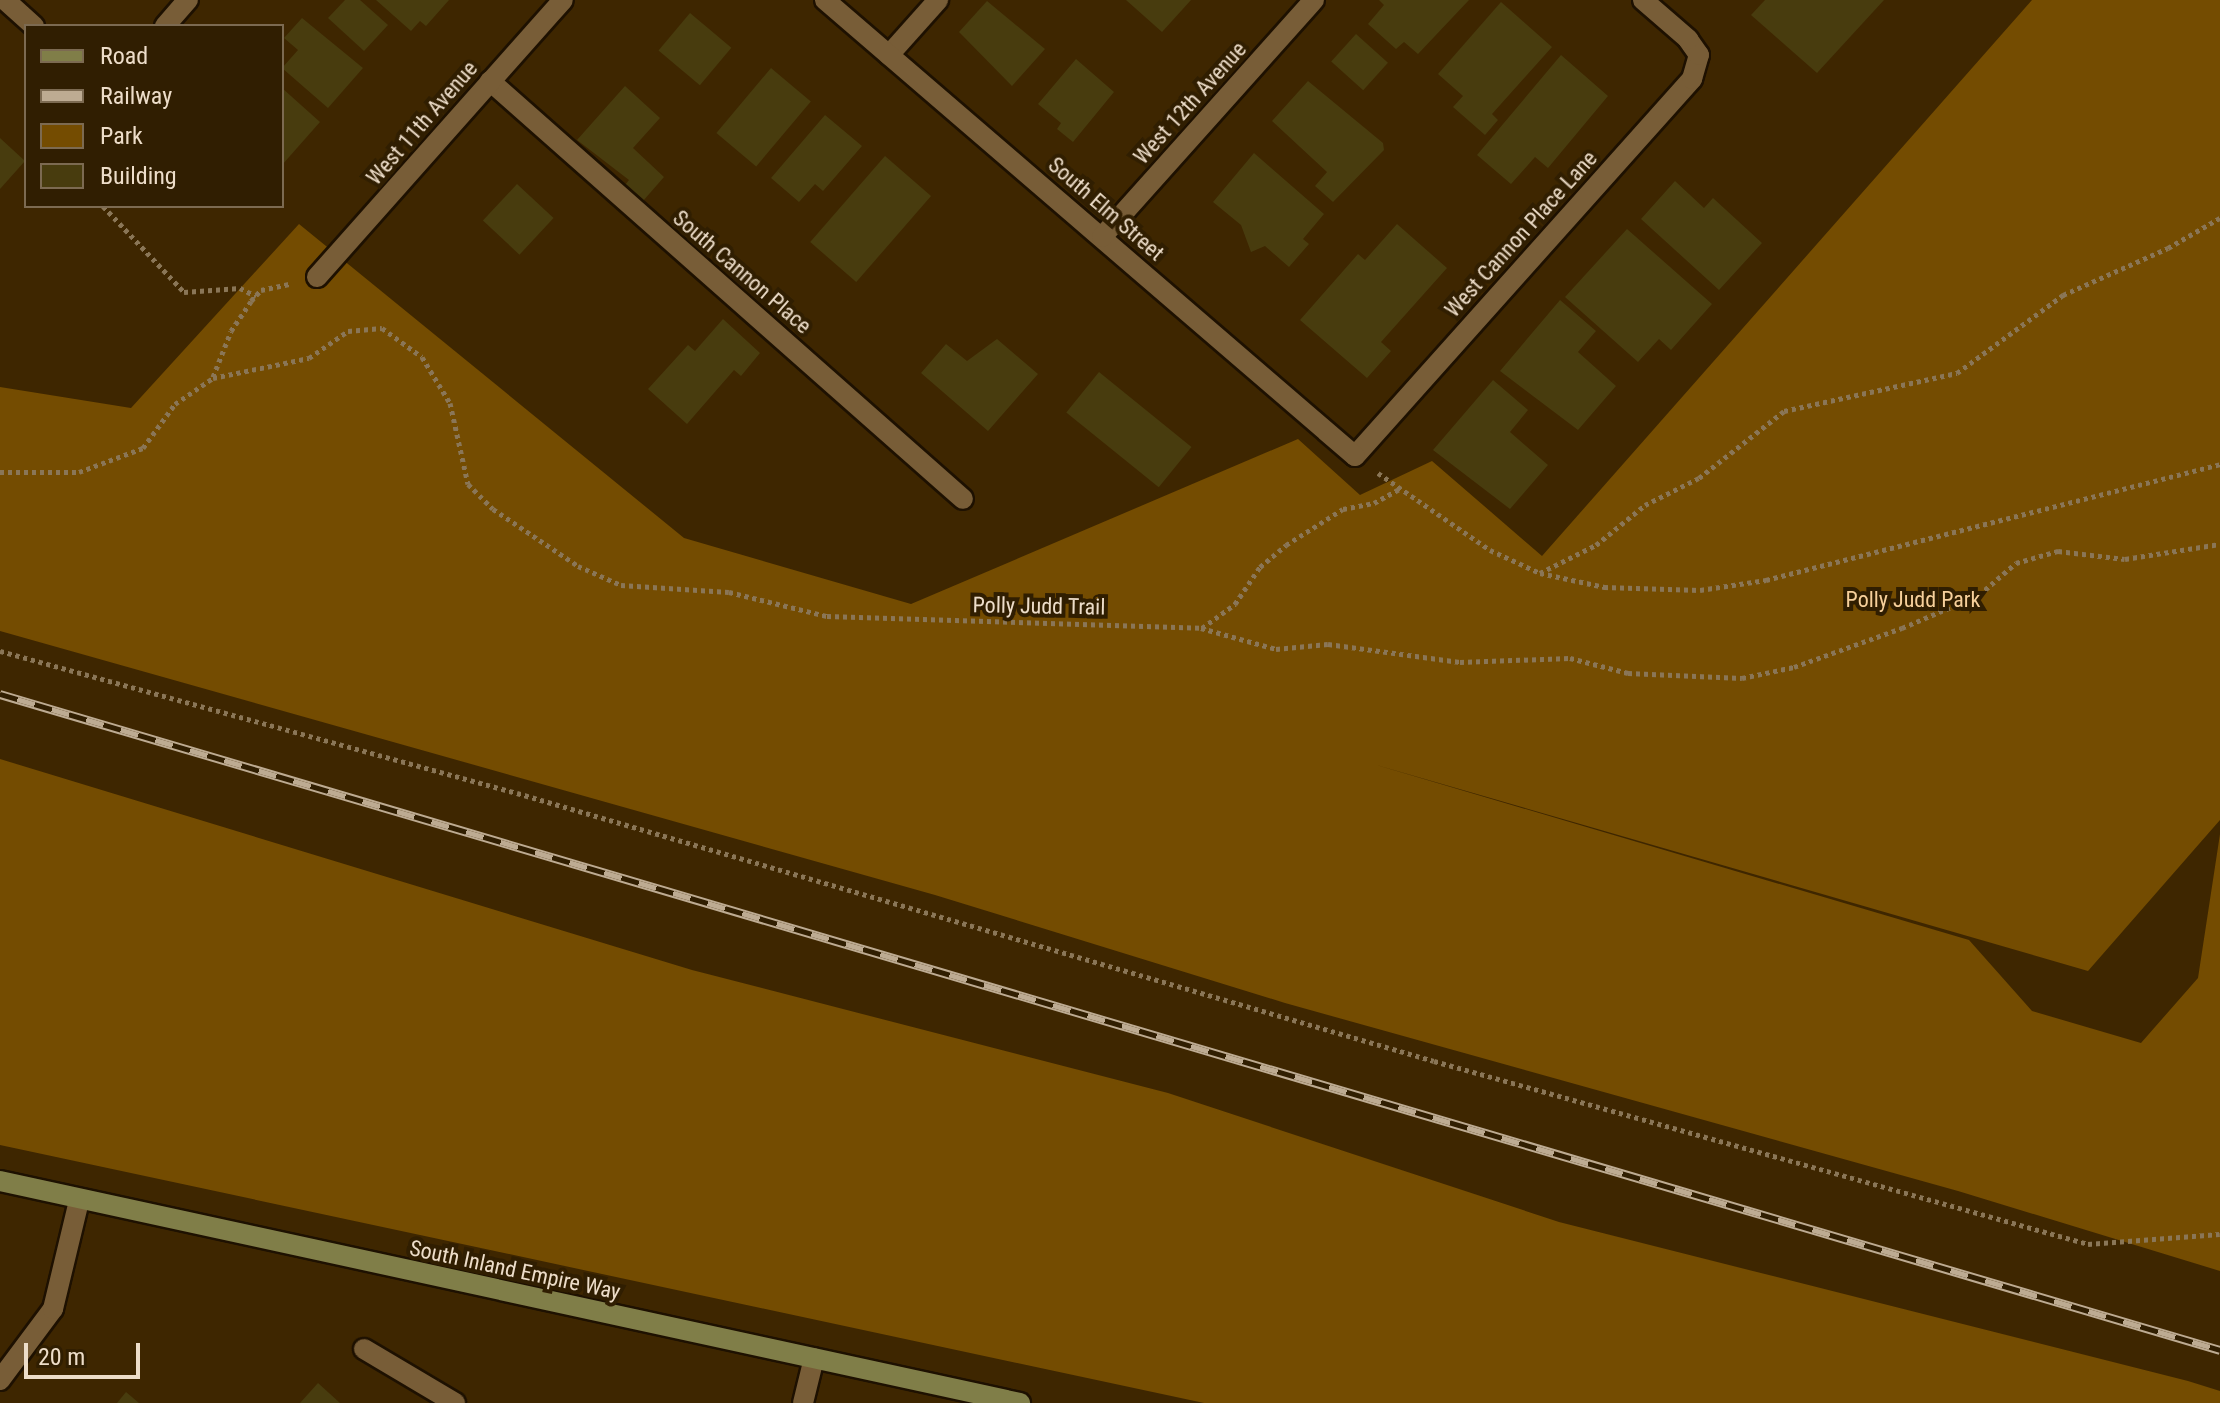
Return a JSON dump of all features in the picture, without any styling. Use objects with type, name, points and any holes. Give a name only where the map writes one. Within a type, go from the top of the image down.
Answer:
[{"type":"street","points":[[5,0],[32,24]]},
{"type":"street","points":[[167,24],[188,0]]},
{"type":"street","name":"West 11th Avenue","points":[[317,277],[563,0]]},
{"type":"street","name":"South Elm Street","points":[[825,0],[1355,456]]},
{"type":"street","points":[[889,55],[938,0]]},
{"type":"street","name":"West 12th Avenue","points":[[1102,237],[1314,0]]},
{"type":"street","name":"West Cannon Place Lane","points":[[1355,456],[1692,79],[1699,55],[1688,39],[1643,0]]},
{"type":"street","name":"South Cannon Place","points":[[490,81],[963,499]]},
{"type":"street","name":"South Inland Empire Way","points":[[0,1181],[79,1201],[1020,1403]]},
{"type":"street","points":[[0,1380],[53,1309],[79,1201]]},
{"type":"street","points":[[364,1349],[455,1403]]},
{"type":"street","points":[[803,1403],[814,1358]]},
{"type":"path","points":[[105,208],[184,292],[240,288],[256,296]]},
{"type":"path","points":[[1540,573],[1596,545],[1645,505],[1699,478],[1784,411],[1957,373],[2063,295],[2168,248],[2220,218]]},
{"type":"path","points":[[213,378],[231,331],[256,296],[317,277]]},
{"type":"path","name":"Polly Judd Trail","points":[[0,472],[79,472],[143,448],[175,404],[213,378],[309,358],[348,331],[382,328],[422,357],[450,403],[468,484],[493,509],[578,566],[621,585],[729,592],[827,616],[1201,628],[1276,649],[1328,644],[1460,662],[1570,658],[1628,673],[1742,678],[1794,667],[1902,628],[1979,595],[2016,563],[2058,551],[2125,559],[2220,544]]},
{"type":"path","points":[[1355,456],[1490,550],[1540,573],[1604,587],[1673,589],[1766,580],[2220,464]]},
{"type":"path","points":[[1201,628],[1235,604],[1260,567],[1286,545],[1343,509],[1374,503],[1399,489]]},
{"type":"path","points":[[0,651],[517,793],[1434,1061],[2088,1244],[2220,1234]]},
{"type":"green space","name":"Polly Judd Park","points":[[2032,0],[2220,0],[2220,820],[2088,971],[1373,764],[1969,940],[2032,1011],[2141,1043],[2198,978],[2220,834],[2220,1271],[1958,1191],[1285,1003],[935,895],[0,631],[0,387],[131,408],[299,224],[684,538],[911,604],[1298,439],[1360,495],[1432,461],[1542,556]]},
{"type":"green space","points":[[0,759],[692,970],[1168,1093],[1559,1222],[2188,1381],[2220,1391],[2220,1403],[1204,1403],[0,1145]]},
{"type":"building","points":[[345,0],[360,0],[388,25],[364,51],[328,18]]},
{"type":"building","points":[[376,0],[449,0],[426,26],[420,21],[411,31]]},
{"type":"building","points":[[1126,0],[1191,0],[1162,32]]},
{"type":"building","points":[[1379,0],[1469,0],[1418,54],[1404,42],[1396,49],[1368,24],[1384,5]]},
{"type":"building","points":[[1765,0],[1884,0],[1817,73],[1751,15]]},
{"type":"building","points":[[987,1],[1045,49],[1012,86],[959,32]]},
{"type":"building","points":[[1501,2],[1552,47],[1492,114],[1498,120],[1485,135],[1453,107],[1463,96],[1438,74]]},
{"type":"building","points":[[690,13],[731,48],[700,85],[659,51]]},
{"type":"building","points":[[302,18],[363,68],[328,108],[284,70],[298,50],[284,38]]},
{"type":"building","points":[[1356,34],[1388,63],[1363,90],[1331,61]]},
{"type":"building","points":[[1561,55],[1608,96],[1548,168],[1535,157],[1511,184],[1477,155]]},
{"type":"building","points":[[1076,59],[1114,92],[1073,142],[1057,129],[1061,123],[1038,104]]},
{"type":"building","points":[[771,68],[811,101],[756,167],[716,133]]},
{"type":"building","points":[[1308,81],[1383,143],[1384,150],[1333,202],[1315,186],[1327,172],[1272,121]]},
{"type":"building","points":[[625,86],[660,118],[633,148],[664,177],[643,201],[625,185],[629,180],[577,140]]},
{"type":"building","points":[[284,90],[320,122],[284,163]]},
{"type":"building","points":[[825,115],[862,146],[823,191],[815,184],[799,202],[771,178]]},
{"type":"building","points":[[0,138],[24,162],[0,189]]},
{"type":"building","points":[[1254,153],[1324,214],[1303,239],[1309,244],[1289,267],[1265,246],[1251,252],[1241,225],[1213,202]]},
{"type":"building","points":[[885,156],[931,196],[856,282],[810,242]]},
{"type":"building","points":[[1675,181],[1704,208],[1713,198],[1762,243],[1719,290],[1641,219]]},
{"type":"building","points":[[517,184],[554,218],[519,255],[483,221]]},
{"type":"building","points":[[1397,224],[1447,268],[1381,342],[1391,351],[1367,378],[1300,320],[1358,254],[1365,260]]},
{"type":"building","points":[[1627,229],[1712,304],[1671,350],[1659,339],[1638,362],[1565,297]]},
{"type":"building","points":[[1560,300],[1596,331],[1578,352],[1616,386],[1578,430],[1500,371]]},
{"type":"building","points":[[723,319],[760,353],[741,376],[734,370],[687,424],[648,389],[688,345],[695,351]]},
{"type":"building","points":[[997,339],[1038,374],[988,431],[921,373],[946,344],[967,361]]},
{"type":"building","points":[[1099,372],[1191,447],[1159,487],[1066,412]]},
{"type":"building","points":[[1493,380],[1528,410],[1510,432],[1548,465],[1510,509],[1433,450]]},
{"type":"building","points":[[318,1383],[340,1403],[300,1403]]},
{"type":"building","points":[[126,1392],[139,1403],[117,1403]]},
{"type":"railway","points":[[0,694],[2220,1350]]}]
